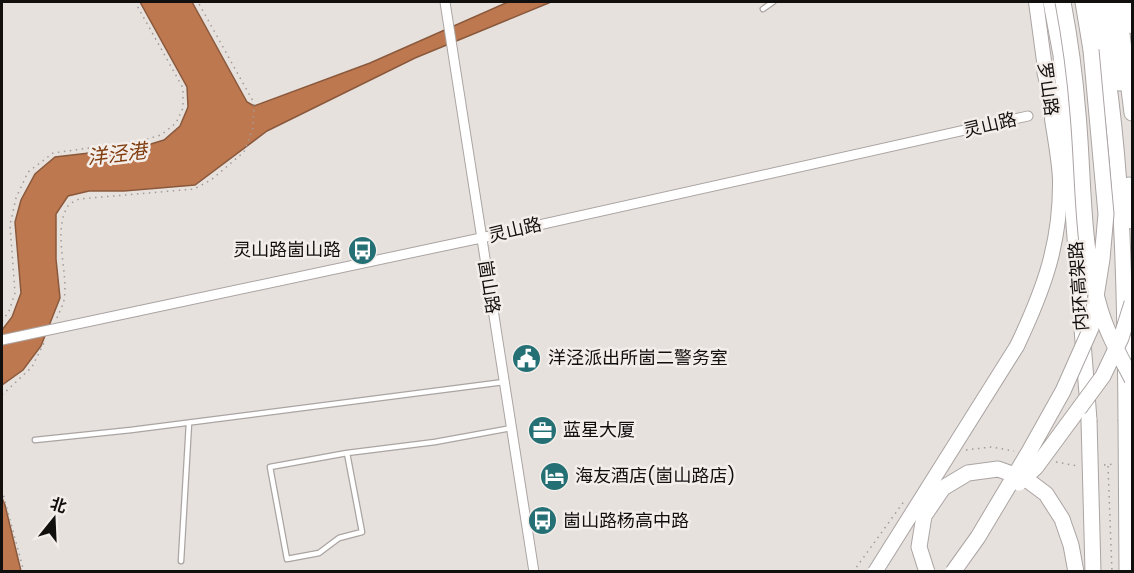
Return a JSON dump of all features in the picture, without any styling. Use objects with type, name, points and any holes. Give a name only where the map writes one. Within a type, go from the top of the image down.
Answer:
[{"type":"highway","name":"内环高架路","points":[[1051,2],[1060,55],[1065,178],[1089,420],[1093,572]]},
{"type":"highway","points":[[1063,2],[1071,46],[1085,223],[1092,269],[1100,308],[1115,348],[1132,379]]},
{"type":"highway","points":[[953,572],[1001,500],[1063,391],[1090,328],[1102,259],[1106,214],[1091,50],[1083,2]]},
{"type":"highway","points":[[1095,2],[1112,108],[1119,179],[1124,270],[1127,572]]},
{"type":"highway","points":[[1106,2],[1120,90],[1132,221]]},
{"type":"highway","points":[[1118,2],[1132,113]]},
{"type":"highway","points":[[1046,73],[1065,178]]},
{"type":"highway","points":[[1001,500],[1036,467],[1103,376],[1121,338],[1132,303]]},
{"type":"highway","points":[[927,572],[919,547],[924,516],[943,488],[968,473],[998,469],[1026,479],[1046,494],[1062,519],[1071,545],[1076,572]]},
{"type":"highway","points":[[1127,521],[1132,547]]},
{"type":"main road","name":"罗山路","points":[[1036,2],[1046,73]]},
{"type":"main road","points":[[1128,2],[1132,26]]},
{"type":"main road","points":[[875,572],[1017,346],[1037,304],[1050,267],[1065,178]]},
{"type":"street","name":"崮山路","points":[[445,2],[534,572]]},
{"type":"street","name":"灵山路","points":[[2,340],[482,238],[1028,116]]},
{"type":"lane","points":[[763,9],[773,2]]},
{"type":"lane","points":[[35,440],[189,423],[504,382]]},
{"type":"lane","points":[[181,561],[189,423]]},
{"type":"lane","points":[[347,453],[362,532],[339,538],[319,553],[287,559],[270,467],[347,453],[435,442],[511,428]]},
{"type":"path","points":[[2,321],[9,311],[15,293],[10,225],[16,198],[28,172],[53,153],[140,141],[161,135],[176,123],[183,108],[183,88],[135,2]]},
{"type":"path","points":[[53,324],[64,303],[61,233],[64,214],[69,204],[80,199],[194,189],[211,180],[244,152],[253,128],[254,103],[198,2]]},
{"type":"path","points":[[2,395],[32,367],[48,335]]},
{"type":"path","points":[[1108,465],[1112,572]]},
{"type":"path","points":[[2,490],[24,572]]},
{"type":"path","points":[[853,572],[905,501]]},
{"type":"water","name":"洋泾港","points":[[140,2],[192,2],[247,102],[254,106],[370,63],[508,2],[551,2],[415,58],[267,131],[195,185],[124,191],[89,191],[68,196],[56,214],[56,259],[60,298],[41,346],[23,370],[2,385],[2,330],[12,317],[21,293],[15,222],[21,200],[35,174],[55,157],[141,147],[164,140],[180,126],[188,107],[187,87]]},
{"type":"water","points":[[2,498],[5,505],[21,571],[2,571]]},
{"type":"place","name":"灵山路崮山路","points":[[362,250]]},
{"type":"place","name":"洋泾派出所崮二警务室","points":[[527,358]]},
{"type":"place","name":"蓝星大厦","points":[[542,430]]},
{"type":"place","name":"海友酒店(崮山路店)","points":[[554,476]]},
{"type":"place","name":"崮山路杨高中路","points":[[542,521]]}]
